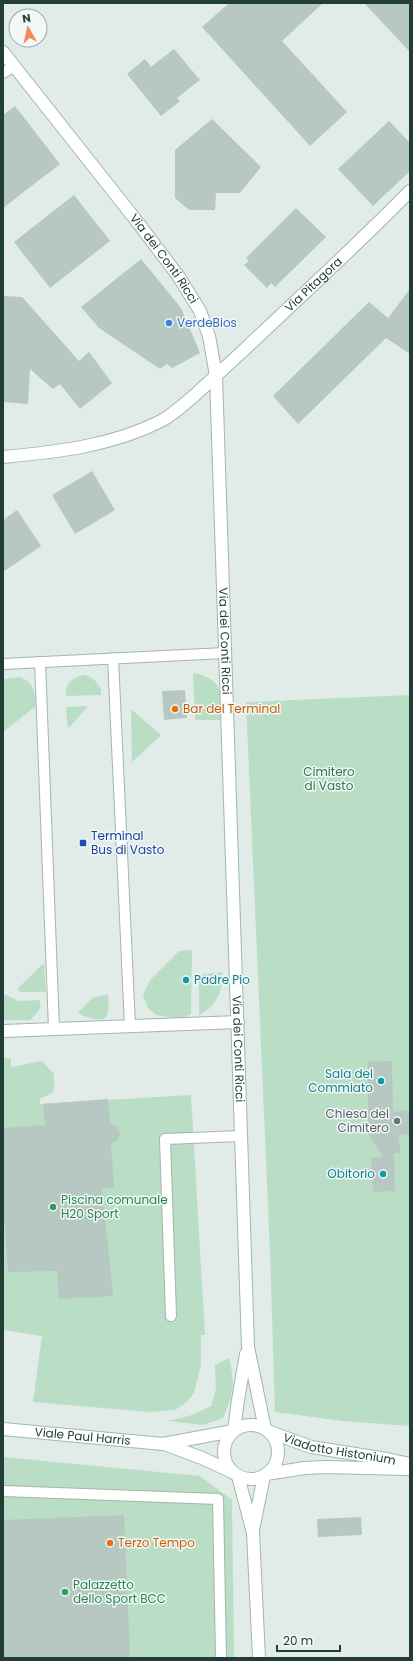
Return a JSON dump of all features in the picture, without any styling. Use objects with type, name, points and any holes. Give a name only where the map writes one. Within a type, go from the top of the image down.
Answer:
[{"type":"street","name":"Via dei Conti Ricci","points":[[3,52],[179,277],[200,311],[209,336],[216,376],[248,1347],[267,1430]]},
{"type":"street","name":"Via Pitagora","points":[[3,457],[57,452],[81,447],[144,429],[163,420],[176,411],[216,376],[371,231],[410,191]]},
{"type":"street","points":[[3,1031],[238,1022]]},
{"type":"street","name":"Via dei Conti Ricci","points":[[234,1430],[248,1347]]},
{"type":"street","points":[[253,1533],[265,1475],[274,1465],[278,1454],[276,1442],[267,1430],[258,1426],[250,1425],[234,1430],[228,1437],[223,1452],[224,1460],[228,1467],[236,1474],[251,1479],[265,1475]]},
{"type":"street","name":"Viale Paul Harris","points":[[3,1429],[163,1444],[202,1458],[236,1474]]},
{"type":"street","name":"Viale Paul Harris","points":[[163,1444],[234,1430]]},
{"type":"street","name":"Viadotto Histonium","points":[[267,1430],[311,1447],[410,1464]]},
{"type":"street","name":"Viadotto Histonium","points":[[265,1475],[305,1468],[324,1467],[410,1469]]},
{"type":"street","points":[[236,1474],[253,1533],[259,1658]]},
{"type":"lane","points":[[3,73],[14,66]]},
{"type":"lane","points":[[3,664],[225,654]]},
{"type":"lane","points":[[113,658],[130,1026]]},
{"type":"lane","points":[[40,662],[54,1029]]},
{"type":"lane","points":[[171,1316],[165,1139],[241,1136]]},
{"type":"lane","points":[[3,1491],[218,1499],[221,1658]]},
{"type":"green space","points":[[193,673],[203,675],[210,679],[219,689],[222,702],[222,720],[195,720]]},
{"type":"green space","points":[[83,675],[89,676],[95,681],[101,689],[101,695],[66,696],[67,688],[70,682]]},
{"type":"green space","points":[[20,677],[25,679],[33,688],[36,706],[3,732],[3,679]]},
{"type":"green space","name":"Cimitero di Vasto","points":[[410,695],[410,1426],[343,1421],[275,1412],[270,1252],[246,702]]},
{"type":"green space","points":[[88,706],[68,729],[66,707]]},
{"type":"green space","points":[[131,709],[161,735],[132,762]]},
{"type":"green space","points":[[192,950],[191,1014],[180,1019],[156,1015],[148,1008],[143,995],[150,980],[179,951]]},
{"type":"green space","points":[[44,963],[46,992],[20,992],[17,989]]},
{"type":"green space","points":[[222,972],[218,997],[210,1007],[199,1015],[199,975]]},
{"type":"green space","points":[[3,995],[19,1001],[39,1000],[41,1006],[30,1020],[3,1020]]},
{"type":"green space","points":[[108,995],[108,1012],[106,1018],[92,1018],[78,1013],[93,997]]},
{"type":"green space","points":[[3,1058],[11,1058],[11,1067],[42,1061],[54,1074],[54,1088],[52,1093],[40,1099],[40,1104],[191,1095],[205,1335],[201,1335],[201,1365],[194,1393],[186,1403],[175,1410],[150,1412],[33,1402],[42,1336],[3,1330]]},
{"type":"green space","points":[[229,1358],[233,1381],[229,1403],[223,1418],[203,1425],[168,1421],[192,1415],[211,1406],[216,1389],[215,1365]]},
{"type":"green space","points":[[3,1457],[200,1476],[232,1500],[234,1658],[3,1658]]},
{"type":"building","points":[[229,3],[323,3],[282,41],[347,112],[310,146],[202,27]]},
{"type":"building","points":[[364,3],[410,3],[410,52]]},
{"type":"building","points":[[174,49],[200,80],[177,98],[180,101],[161,116],[127,74],[145,59],[151,67]]},
{"type":"building","points":[[15,106],[60,164],[3,208],[3,115]]},
{"type":"building","points":[[212,119],[261,167],[240,193],[216,193],[215,210],[189,210],[175,198],[175,150]]},
{"type":"building","points":[[389,121],[410,143],[410,171],[373,206],[338,169]]},
{"type":"building","points":[[74,195],[110,241],[50,288],[14,242]]},
{"type":"building","points":[[296,208],[326,237],[275,287],[271,283],[267,288],[244,265],[249,261],[246,258]]},
{"type":"building","points":[[141,259],[181,308],[200,353],[172,368],[167,364],[160,369],[99,328],[81,307]]},
{"type":"building","points":[[410,289],[410,354],[386,338],[298,424],[273,396],[369,302],[388,318]]},
{"type":"building","points":[[3,296],[22,297],[79,361],[89,352],[112,383],[80,409],[60,384],[53,389],[30,369],[28,404],[3,402]]},
{"type":"building","points":[[92,471],[115,510],[75,534],[52,495]]},
{"type":"building","points":[[17,510],[41,546],[3,572],[3,520]]},
{"type":"building","name":"Bar del Terminal","points":[[185,690],[187,718],[164,720],[162,691]]},
{"type":"building","points":[[392,1061],[393,1112],[410,1110],[410,1134],[398,1135],[401,1153],[394,1153],[395,1191],[373,1192],[371,1158],[383,1157],[368,1133],[368,1062]]},
{"type":"building","name":"Piscina comunale H20 Sport","points":[[108,1099],[110,1123],[117,1127],[120,1133],[118,1140],[111,1144],[114,1187],[102,1189],[113,1296],[59,1299],[57,1271],[8,1272],[5,1226],[3,1226],[3,1128],[45,1125],[43,1104]]},
{"type":"building","name":"Palazzetto dello Sport BCC","points":[[124,1515],[130,1658],[3,1658],[3,1520]]},
{"type":"building","points":[[361,1517],[362,1535],[318,1537],[317,1519]]},
{"type":"place","name":"VerdeBios","points":[[169,323]]},
{"type":"place","name":"Bar del Terminal","points":[[175,709]]},
{"type":"place","name":"Terminal Bus di Vasto","points":[[83,843]]},
{"type":"place","name":"Padre Pio","points":[[186,980]]},
{"type":"place","name":"Sala del Commiato","points":[[381,1081]]},
{"type":"place","name":"Chiesa del Cimitero","points":[[397,1121]]},
{"type":"place","name":"Obitorio","points":[[383,1174]]},
{"type":"place","name":"Piscina comunale H20 Sport","points":[[53,1207]]},
{"type":"place","name":"Terzo Tempo","points":[[110,1543]]},
{"type":"place","name":"Palazzetto dello Sport BCC","points":[[65,1592]]}]
